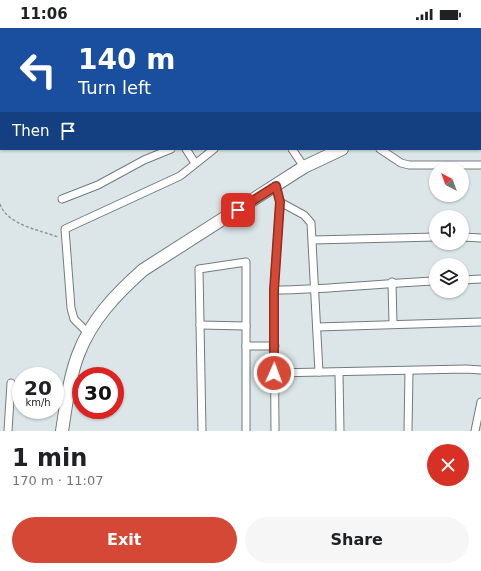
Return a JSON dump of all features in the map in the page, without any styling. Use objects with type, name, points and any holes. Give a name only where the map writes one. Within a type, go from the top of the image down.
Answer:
[{"type":"main road","points":[[62,431],[78,356],[89,334],[109,303],[143,270],[304,167],[340,150]]},
{"type":"street","points":[[62,199],[98,185],[144,160],[169,150]]},
{"type":"street","points":[[187,150],[195,163]]},
{"type":"street","points":[[89,334],[74,319],[71,308],[65,229],[180,176],[213,150]]},
{"type":"street","points":[[293,150],[304,167]]},
{"type":"street","points":[[382,150],[401,163],[409,165],[481,165]]},
{"type":"street","points":[[275,431],[274,290],[280,202],[276,186]]},
{"type":"street","points":[[280,202],[309,219],[311,223],[316,290],[319,372]]},
{"type":"street","points":[[313,240],[429,238]]},
{"type":"street","points":[[469,238],[481,238]]},
{"type":"street","points":[[202,431],[199,269],[246,262],[246,431]]},
{"type":"street","points":[[469,280],[481,279]]},
{"type":"street","points":[[274,290],[316,290],[392,282],[429,281]]},
{"type":"street","points":[[392,282],[393,324]]},
{"type":"street","points":[[317,327],[481,322]]},
{"type":"street","points":[[200,325],[246,326]]},
{"type":"street","points":[[246,346],[275,346]]},
{"type":"street","points":[[274,373],[339,373],[466,369],[481,370]]},
{"type":"street","points":[[408,431],[409,371]]},
{"type":"street","points":[[339,373],[340,431]]},
{"type":"street","points":[[8,431],[11,383]]},
{"type":"street","points":[[475,431],[481,402]]},
{"type":"path","points":[[0,204],[2,209],[16,221],[66,239]]},
{"type":"route","points":[[238,210],[276,186],[280,202],[274,290],[274,373]]}]
